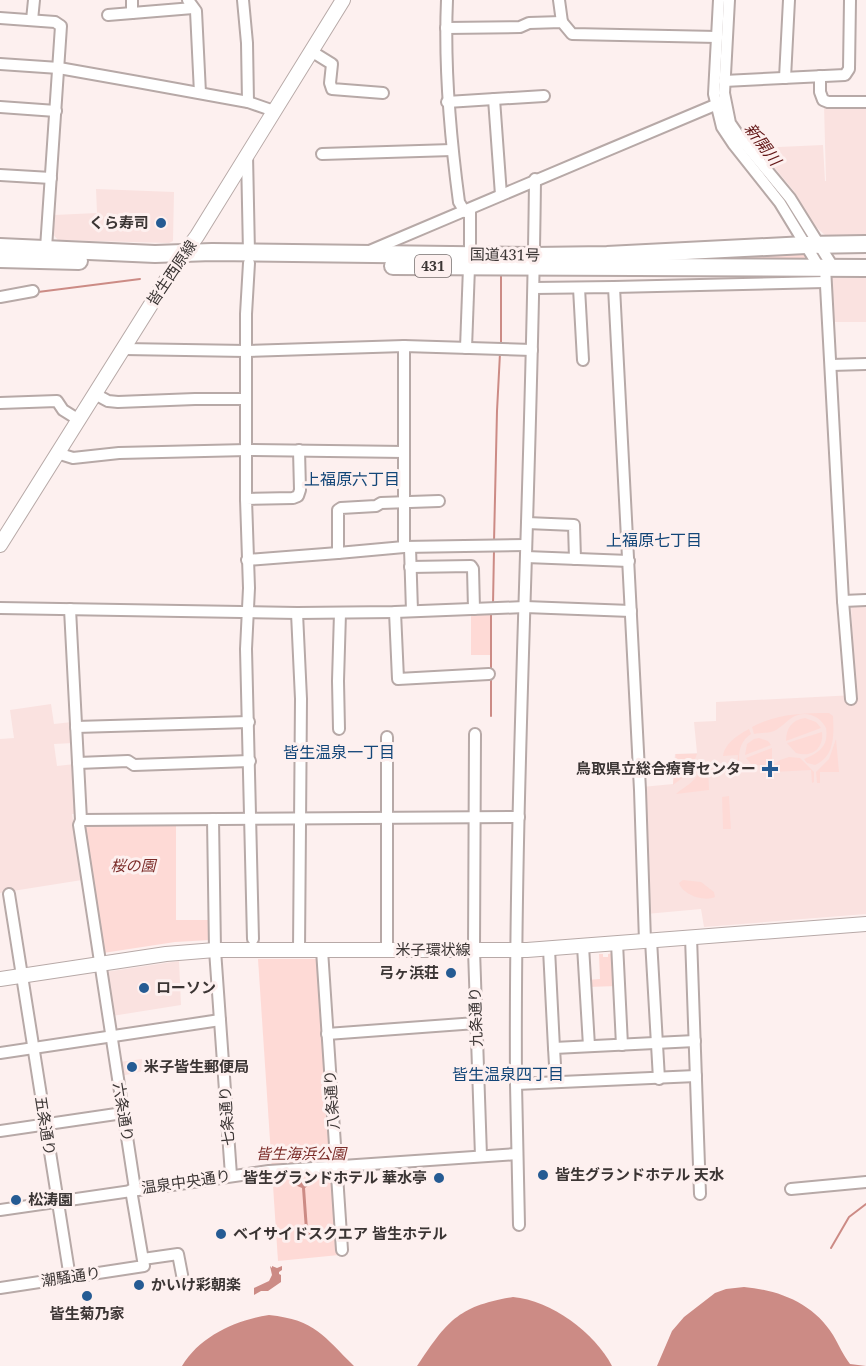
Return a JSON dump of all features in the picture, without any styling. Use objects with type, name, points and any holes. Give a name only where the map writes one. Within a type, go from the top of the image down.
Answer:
[{"type":"highway","name":"国道431号","points":[[0,259],[249,258],[534,262],[820,255],[866,244]]},
{"type":"highway","name":"国道431号","points":[[0,247],[155,254],[181,258]]},
{"type":"highway","name":"国道431号","points":[[249,258],[362,254],[470,261]]},
{"type":"highway","name":"国道431号","points":[[534,262],[619,254],[820,255],[866,268]]},
{"type":"main road","name":"皆生西原線","points":[[0,545],[343,0]]},
{"type":"main road","name":"米子環状線","points":[[0,979],[99,963],[215,950],[549,949],[866,924]]},
{"type":"street","points":[[32,20],[34,0]]},
{"type":"street","points":[[132,0],[132,13]]},
{"type":"street","points":[[243,0],[247,44],[248,102]]},
{"type":"street","points":[[447,0],[447,102],[459,202],[467,211],[470,261],[466,348]]},
{"type":"street","points":[[559,0],[562,22],[572,34],[717,37]]},
{"type":"street","points":[[719,0],[714,94],[720,104]]},
{"type":"street","points":[[729,0],[724,81],[720,104],[722,127],[728,137],[790,198],[820,255],[831,365],[843,601],[851,699]]},
{"type":"street","points":[[785,78],[789,0]]},
{"type":"street","points":[[724,81],[845,75],[849,69],[850,0]]},
{"type":"street","points":[[108,15],[191,4],[196,11],[200,93]]},
{"type":"street","points":[[0,18],[60,23],[46,248]]},
{"type":"street","points":[[446,28],[520,27],[529,23],[562,22]]},
{"type":"street","points":[[311,51],[332,64],[330,83],[332,89],[383,93]]},
{"type":"street","points":[[0,64],[59,68],[248,102],[274,111]]},
{"type":"street","points":[[820,76],[820,92],[823,100],[866,102]]},
{"type":"street","points":[[447,102],[544,96]]},
{"type":"street","points":[[494,99],[501,195]]},
{"type":"street","points":[[362,254],[720,104]]},
{"type":"street","points":[[0,107],[56,111]]},
{"type":"street","points":[[322,154],[452,150]]},
{"type":"street","points":[[247,155],[249,258],[246,314],[248,612],[246,649],[253,939]]},
{"type":"street","points":[[764,173],[780,203],[820,255]]},
{"type":"street","points":[[0,175],[51,178]]},
{"type":"street","points":[[519,1225],[516,950],[535,180]]},
{"type":"street","points":[[534,288],[614,287],[820,255]]},
{"type":"street","points":[[614,287],[648,940],[658,1079]]},
{"type":"street","points":[[579,288],[583,360]]},
{"type":"street","points":[[0,297],[33,291]]},
{"type":"street","points":[[404,346],[404,502],[412,611]]},
{"type":"street","points":[[124,349],[246,351],[404,346],[532,350]]},
{"type":"street","points":[[831,365],[866,364]]},
{"type":"street","points":[[95,394],[108,401],[118,402],[246,399]]},
{"type":"street","points":[[0,402],[57,401],[63,410],[79,420]]},
{"type":"street","points":[[57,453],[73,458],[119,453],[247,450],[404,452]]},
{"type":"street","points":[[246,500],[293,498],[298,495],[300,490],[298,450]]},
{"type":"street","points":[[338,553],[337,513],[339,509],[439,501]]},
{"type":"street","points":[[527,523],[573,525],[575,559]]},
{"type":"street","points":[[247,560],[407,548],[526,551],[575,559],[628,561]]},
{"type":"street","points":[[410,567],[471,566],[474,609]]},
{"type":"street","points":[[843,601],[866,600]]},
{"type":"street","points":[[0,608],[297,613],[525,607],[631,610]]},
{"type":"street","name":"六条通り","points":[[70,609],[81,820],[79,827],[123,1113],[143,1263]]},
{"type":"street","points":[[395,612],[398,680],[489,674]]},
{"type":"street","points":[[297,613],[301,699],[299,950]]},
{"type":"street","points":[[339,729],[340,613]]},
{"type":"street","points":[[76,727],[249,722]]},
{"type":"street","name":"九条通り","points":[[475,734],[474,950],[481,1156]]},
{"type":"street","points":[[387,737],[387,950]]},
{"type":"street","points":[[78,763],[128,761],[134,765],[250,761]]},
{"type":"street","points":[[81,820],[519,817]]},
{"type":"street","name":"七条通り","points":[[213,819],[215,950],[231,1175]]},
{"type":"street","name":"五条通り","points":[[9,894],[70,1278]]},
{"type":"street","points":[[690,937],[700,1194]]},
{"type":"street","points":[[617,943],[622,1045]]},
{"type":"street","points":[[583,946],[589,1046]]},
{"type":"street","points":[[549,949],[556,1082]]},
{"type":"street","name":"八条通り","points":[[322,950],[342,1250]]},
{"type":"street","points":[[0,1053],[220,1020]]},
{"type":"street","points":[[327,1034],[476,1023]]},
{"type":"street","points":[[554,1048],[695,1041]]},
{"type":"street","points":[[516,1084],[696,1076]]},
{"type":"street","points":[[0,1131],[123,1113]]},
{"type":"street","name":"温泉中央通り","points":[[0,1210],[231,1175],[337,1165],[518,1154]]},
{"type":"street","points":[[791,1189],[866,1182]]},
{"type":"street","name":"潮騒通り","points":[[0,1288],[70,1278],[178,1254],[184,1285]]},
{"type":"shaded area","points":[[824,105],[866,106],[866,236],[826,236],[815,226],[793,190],[758,148],[823,145],[826,181]]},
{"type":"shaded area","points":[[96,189],[174,192],[173,241],[169,243],[58,240],[53,234],[54,215],[97,213]]},
{"type":"shaded area","points":[[830,277],[866,277],[866,322],[832,322]]},
{"type":"shaded area","name":"鳥取県立総合療育センター","points":[[866,603],[866,914],[704,927],[701,909],[646,914],[642,787],[673,784],[675,754],[697,753],[694,722],[716,721],[716,702],[855,695],[851,606]]},
{"type":"shaded area","points":[[51,704],[54,724],[72,722],[74,743],[54,744],[57,766],[75,764],[76,814],[72,814],[82,880],[0,893],[0,739],[14,738],[10,710]]},
{"type":"shaded area","name":"ローソン","points":[[179,961],[181,1005],[112,1016],[105,972]]},
{"type":"shaded area","points":[[142,1059],[144,1071],[121,1076],[119,1062]]},
{"type":"shaded area","points":[[310,1175],[315,1175],[314,1181],[305,1188],[308,1230],[310,1230],[311,1237],[303,1238],[303,1230],[305,1230],[302,1188],[295,1185],[290,1176],[296,1176],[297,1180],[303,1182],[307,1181]]},
{"type":"shaded area","points":[[270,1266],[277,1268],[282,1266],[279,1272],[281,1282],[268,1291],[261,1291],[254,1295],[254,1288],[269,1281],[272,1275]]},
{"type":"shaded area","points":[[744,1287],[783,1295],[806,1307],[825,1324],[850,1364],[866,1366],[657,1366],[672,1331],[684,1317],[715,1293]]},
{"type":"shaded area","points":[[513,1297],[542,1304],[570,1320],[595,1342],[612,1366],[417,1366],[437,1338],[456,1318],[479,1305]]},
{"type":"shaded area","points":[[269,1315],[298,1321],[318,1331],[354,1366],[182,1366],[199,1346],[220,1331],[244,1321]]},
{"type":"green space","points":[[731,253],[806,254],[809,261],[614,260]]},
{"type":"green space","points":[[490,612],[491,655],[471,655],[471,613]]},
{"type":"green space","points":[[829,713],[833,716],[832,744],[830,751],[822,761],[815,765],[807,763],[804,759],[818,752],[826,740],[826,728],[816,717],[808,714],[798,715],[777,730],[769,732],[754,734],[752,727],[780,717],[799,714]]},
{"type":"green space","points":[[805,718],[816,722],[821,728],[786,741],[791,725]]},
{"type":"green space","points":[[749,729],[751,734],[741,747],[740,774],[737,774],[738,755],[723,756],[724,751],[729,743]]},
{"type":"green space","points":[[822,732],[821,743],[812,753],[796,753],[787,743]]},
{"type":"green space","points":[[759,738],[768,741],[771,745],[745,755],[747,744]]},
{"type":"green space","points":[[836,739],[839,772],[820,772],[820,783],[817,783],[816,772],[829,759]]},
{"type":"green space","points":[[772,748],[772,759],[764,766],[751,764],[746,758]]},
{"type":"green space","points":[[676,754],[697,754],[690,772],[673,785]]},
{"type":"green space","points":[[789,757],[800,758],[814,772],[814,782],[812,783],[811,770],[773,772],[773,765]]},
{"type":"green space","points":[[708,765],[709,790],[676,794],[694,779],[702,766]]},
{"type":"green space","points":[[729,796],[731,829],[723,829],[722,797]]},
{"type":"green space","name":"桜の園","points":[[87,824],[176,824],[176,920],[210,920],[210,940],[175,942],[103,953],[84,827]]},
{"type":"green space","points":[[683,880],[701,882],[714,892],[715,897],[705,899],[689,894],[679,883]]},
{"type":"green space","points":[[615,953],[617,986],[588,987],[587,980],[600,979],[599,954],[608,957],[608,954]]},
{"type":"green space","name":"皆生海浜公園","points":[[258,959],[319,959],[339,1255],[278,1261]]},
{"type":"waterway","points":[[501,276],[501,345]]},
{"type":"waterway","points":[[38,292],[140,279]]},
{"type":"waterway","points":[[494,542],[500,353]]},
{"type":"waterway","points":[[493,604],[494,550]]},
{"type":"waterway","points":[[491,612],[491,670]]},
{"type":"waterway","points":[[491,678],[491,716]]},
{"type":"waterway","points":[[831,1248],[849,1217],[866,1204]]},
{"type":"place","name":"くら寿司","points":[[161,223]]},
{"type":"place","name":"鳥取県立総合療育センター","points":[[770,769]]},
{"type":"place","name":"弓ヶ浜荘","points":[[451,973]]},
{"type":"place","name":"ローソン","points":[[144,988]]},
{"type":"place","name":"米子皆生郵便局","points":[[132,1067]]},
{"type":"place","name":"皆生グランドホテル 天水","points":[[543,1175]]},
{"type":"place","name":"皆生グランドホテル 華水亭","points":[[439,1178]]},
{"type":"place","name":"松涛園","points":[[16,1200]]},
{"type":"place","name":"ベイサイドスクエア 皆生ホテル","points":[[221,1234]]},
{"type":"place","name":"かいけ彩朝楽","points":[[139,1285]]},
{"type":"place","name":"皆生菊乃家","points":[[87,1296]]},
{"type":"district","name":"上福原六丁目","points":[[352,479]]},
{"type":"district","name":"上福原七丁目","points":[[654,540]]},
{"type":"district","name":"皆生温泉一丁目","points":[[339,752]]},
{"type":"district","name":"皆生温泉四丁目","points":[[508,1074]]},
{"type":"water label","name":"新開川","points":[[763,144]]}]
